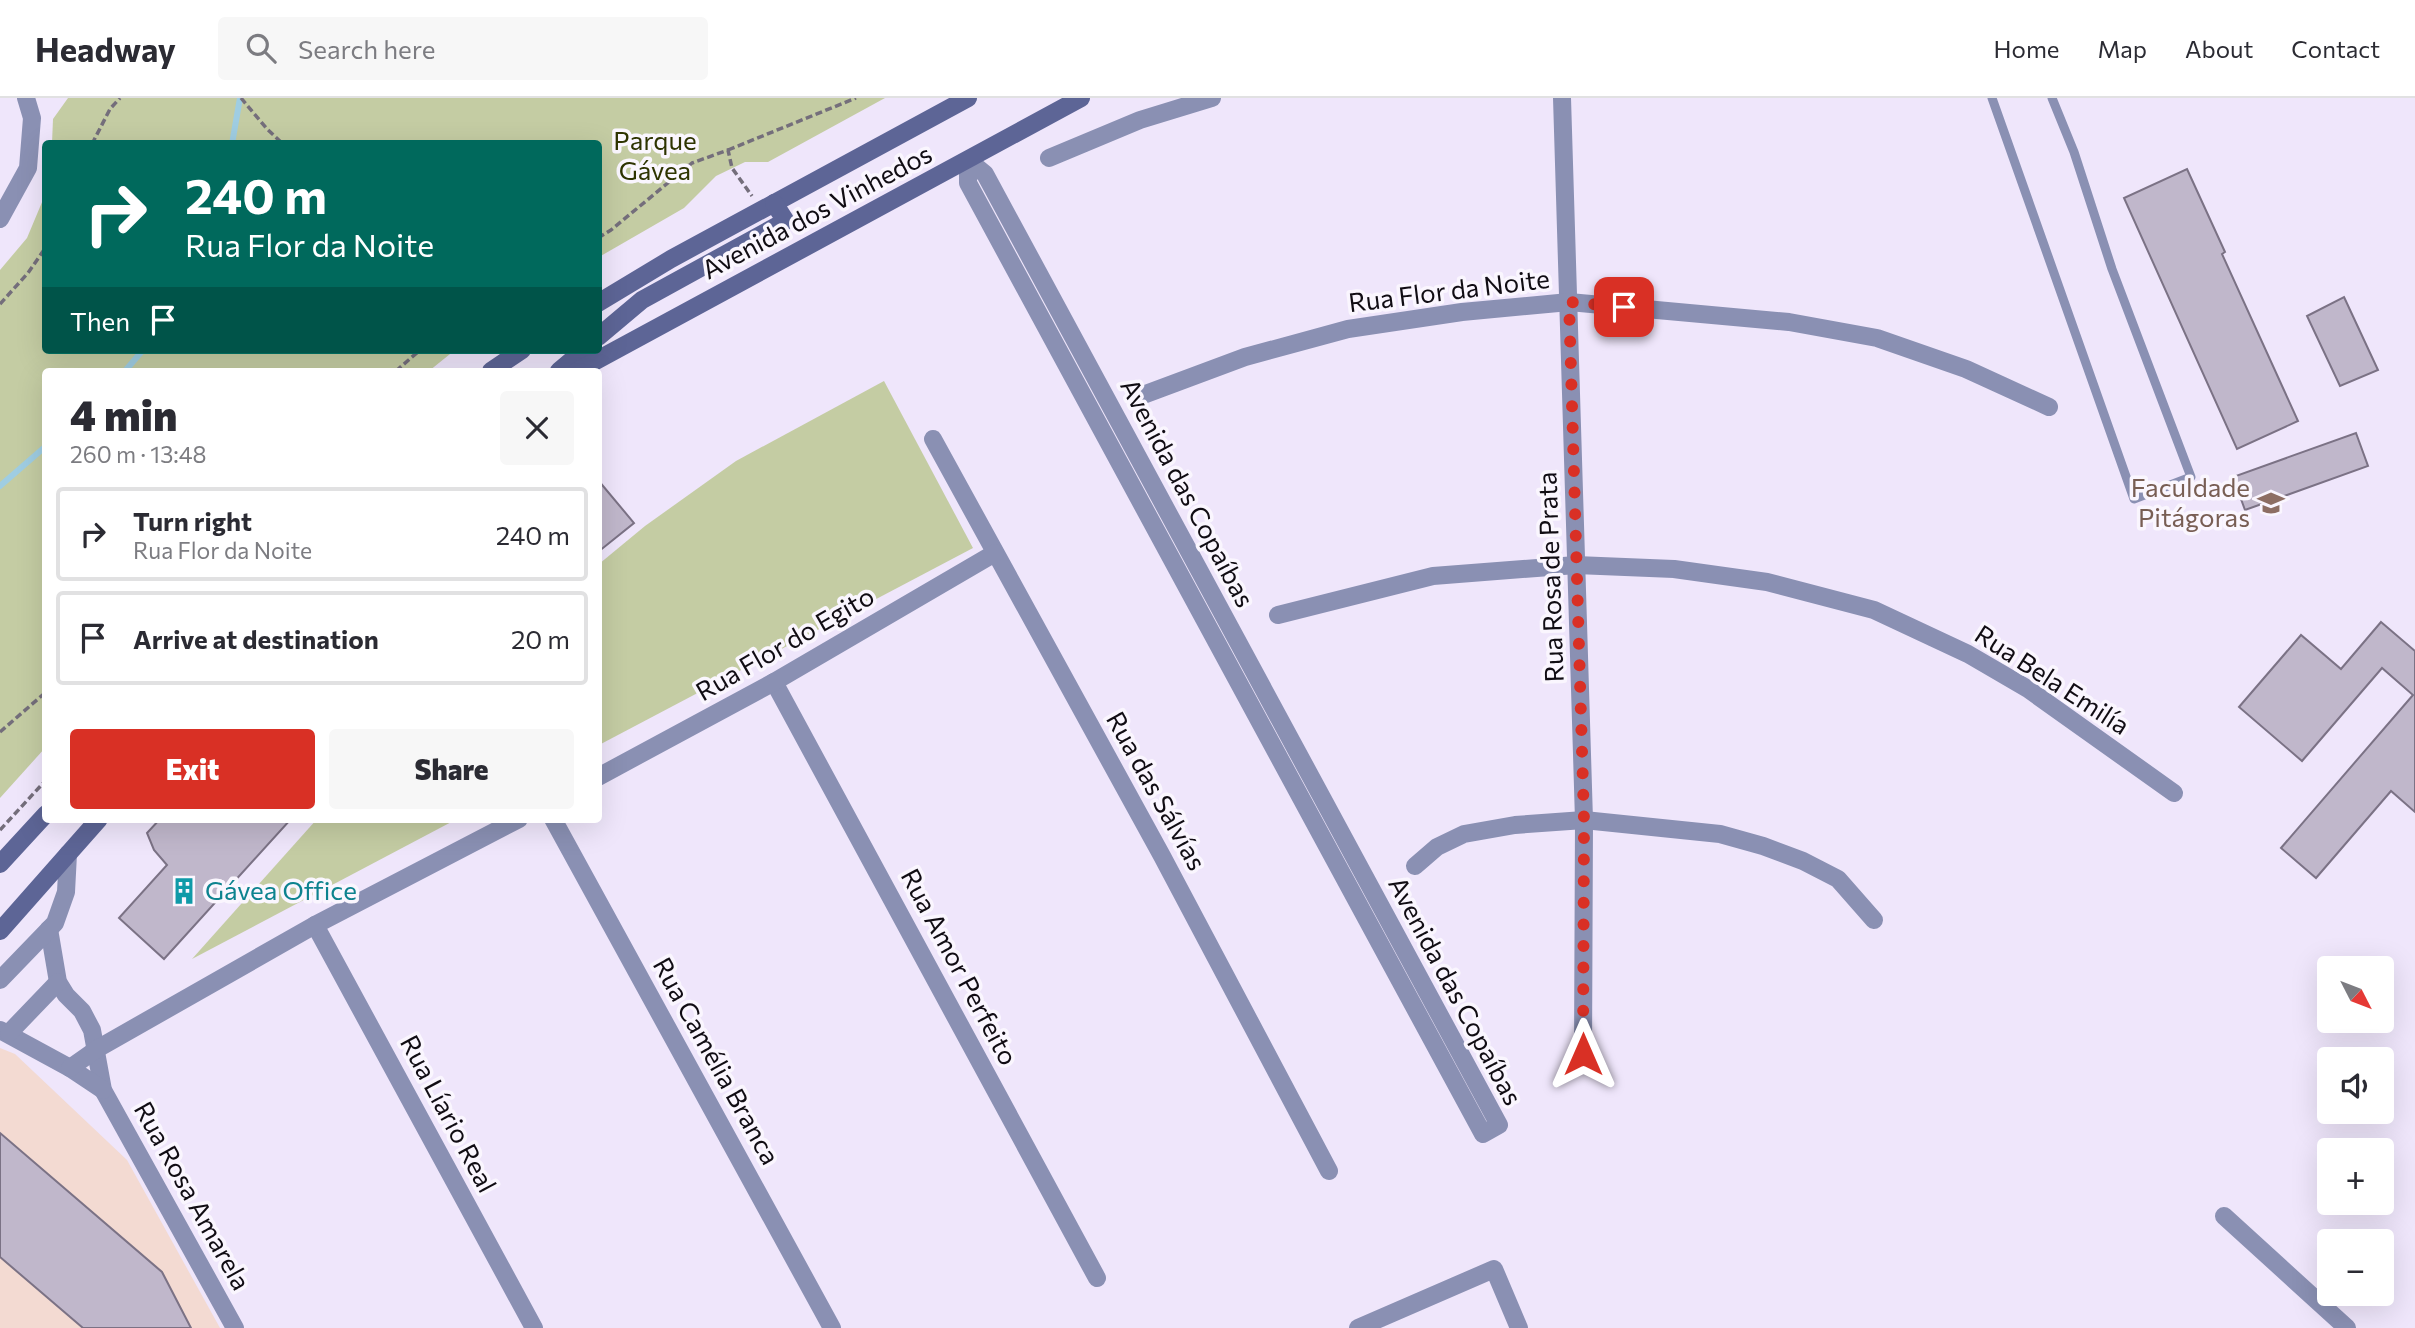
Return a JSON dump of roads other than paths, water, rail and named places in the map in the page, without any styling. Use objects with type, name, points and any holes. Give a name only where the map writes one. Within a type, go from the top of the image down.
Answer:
[{"type":"main road","name":"Avenida dos Vinhedos","points":[[602,301],[671,258],[968,98]]},
{"type":"main road","name":"Avenida dos Vinhedos","points":[[583,368],[1081,98]]},
{"type":"main road","points":[[602,334],[642,300],[784,222],[785,220],[767,206]]},
{"type":"main road","points":[[495,368],[516,354]]},
{"type":"main road","points":[[563,368],[579,354]]},
{"type":"main road","points":[[0,864],[42,818]]},
{"type":"main road","points":[[0,931],[95,823]]},
{"type":"street","points":[[0,219],[28,168],[32,118],[26,98]]},
{"type":"street","points":[[1049,158],[1140,120],[1212,98]]},
{"type":"street","name":"Rua Rosa de Prata","points":[[1562,98],[1584,820],[1583,1054]]},
{"type":"street","name":"Avenida das Copaíbas","points":[[968,160],[985,174],[1493,1113],[1499,1125],[1483,1134],[968,183],[968,160]]},
{"type":"street","name":"Rua Flor da Noite","points":[[1143,395],[1245,358],[1348,329],[1462,312],[1569,302],[1789,323],[1877,338],[1966,369],[2049,407]]},
{"type":"street","name":"Rua das Sálvías","points":[[933,439],[1162,856],[1329,1171]]},
{"type":"street","name":"Rua Flor do Egito","points":[[602,775],[774,682],[995,553]]},
{"type":"street","name":"Rua Bela Emilía","points":[[1278,615],[1433,576],[1576,565],[1674,569],[1767,582],[1874,610],[1968,654],[2028,689],[2174,793]]},
{"type":"street","name":"Rua Amor Perfeito","points":[[774,682],[1097,1278]]},
{"type":"street","points":[[1415,866],[1437,847],[1464,834],[1515,825],[1584,820],[1720,834],[1803,861],[1838,879],[1874,920]]},
{"type":"street","points":[[70,1068],[97,1049],[315,925],[511,823]]},
{"type":"street","name":"Rua Camélia Branca","points":[[555,823],[832,1328]]},
{"type":"street","points":[[0,980],[55,923],[66,892],[68,854]]},
{"type":"street","name":"Rua Líario Real","points":[[315,925],[534,1328]]},
{"type":"street","points":[[5,1032],[58,982],[49,929]]},
{"type":"street","name":"Rua Rosa Amarela","points":[[58,982],[82,1012],[92,1030],[103,1090],[236,1328]]},
{"type":"street","name":"Rua Rosa Amarela","points":[[5,1032],[70,1068],[103,1090]]},
{"type":"street","points":[[2224,1216],[2347,1328]]},
{"type":"street","points":[[1357,1328],[1494,1269],[1520,1328]]},
{"type":"lane","points":[[1992,98],[2134,499],[2191,477],[2112,269],[2074,152],[2052,98]]},
{"type":"waterway","points":[[233,140],[240,98]]},
{"type":"waterway","points":[[128,368],[140,354]]},
{"type":"waterway","points":[[0,486],[42,449]]},
{"type":"place","name":"Faculdade Pitágoras","points":[[2271,503]]},
{"type":"place","name":"Gávea Office","points":[[184,891]]},
{"type":"park label","name":"Parque Gávea","points":[[655,156]]}]
